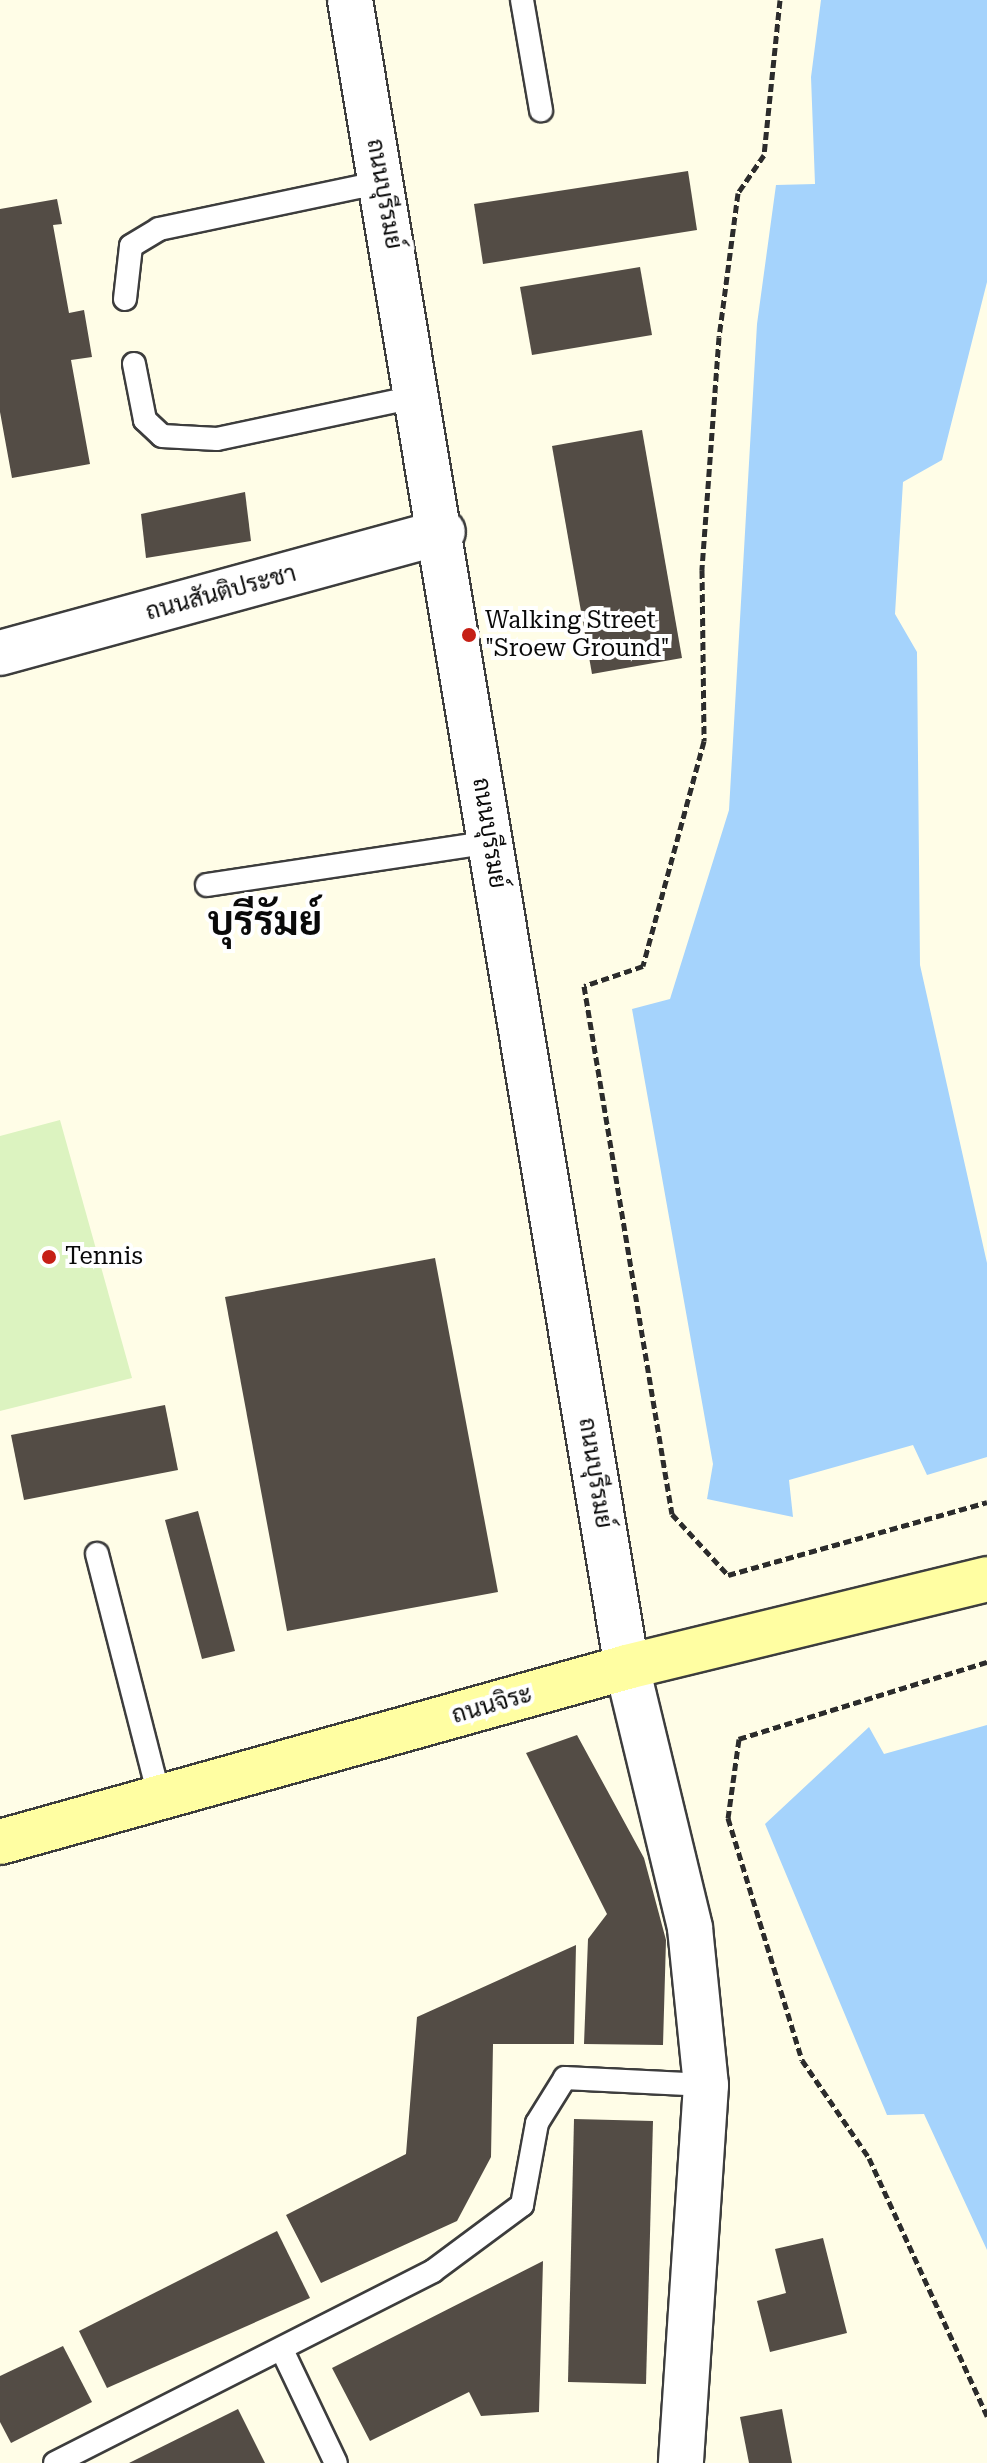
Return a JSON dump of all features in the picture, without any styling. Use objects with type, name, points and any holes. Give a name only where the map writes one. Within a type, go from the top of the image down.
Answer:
[{"type":"main road","name":"ถนนจิระ","points":[[0,1842],[160,1800],[627,1667],[987,1579]]},
{"type":"street","name":"ถนนบุรีรมย์","points":[[350,0],[443,532],[490,842],[627,1667],[690,1928],[706,2085],[681,2463]]},
{"type":"street","name":"ถนนสันติประชา","points":[[0,653],[443,532]]},
{"type":"lane","points":[[522,0],[541,110]]},
{"type":"lane","points":[[125,299],[131,246],[159,229],[382,182]]},
{"type":"lane","points":[[134,364],[145,420],[162,436],[217,439],[419,396]]},
{"type":"lane","points":[[207,885],[490,842]]},
{"type":"lane","points":[[97,1554],[160,1800]]},
{"type":"lane","points":[[55,2463],[433,2271],[522,2205],[537,2123],[565,2078],[706,2085]]},
{"type":"lane","points":[[282,2350],[336,2463]]},
{"type":"path","points":[[780,0],[764,155],[738,193],[719,337],[702,570],[704,741],[643,966],[584,986],[672,1514],[728,1575],[987,1502]]},
{"type":"path","points":[[987,1662],[739,1739],[728,1818],[802,2060],[869,2158],[987,2416]]},
{"type":"green space","name":"Tennis","points":[[60,1120],[132,1378],[0,1411],[0,1136]]},
{"type":"water","points":[[821,0],[987,0],[987,282],[942,460],[903,482],[895,614],[917,652],[920,965],[987,1263],[987,1457],[927,1475],[913,1445],[789,1480],[793,1517],[707,1499],[713,1464],[632,1009],[670,999],[729,810],[757,324],[776,185],[815,184],[811,77]]},
{"type":"water","points":[[987,1725],[987,2250],[924,2114],[887,2115],[765,1824],[869,1727],[884,1754]]},
{"type":"building","points":[[688,171],[697,230],[483,264],[474,204]]},
{"type":"building","points":[[57,199],[62,224],[53,225],[69,313],[84,310],[92,357],[71,360],[90,464],[12,478],[0,412],[0,209]]},
{"type":"building","points":[[640,267],[652,335],[532,355],[520,287]]},
{"type":"building","points":[[642,430],[682,658],[592,674],[552,446]]},
{"type":"building","points":[[245,492],[251,541],[146,558],[141,514]]},
{"type":"building","points":[[435,1258],[498,1592],[287,1631],[225,1297]]},
{"type":"building","points":[[165,1405],[178,1470],[24,1500],[11,1435]]},
{"type":"building","points":[[198,1511],[235,1651],[202,1659],[165,1520]]},
{"type":"building","points":[[577,1735],[644,1858],[666,1940],[663,2045],[584,2044],[588,1939],[607,1914],[526,1753]]},
{"type":"building","points":[[576,1945],[574,2044],[493,2044],[491,2157],[457,2221],[321,2283],[286,2215],[406,2154],[417,2017]]},
{"type":"building","points":[[574,2119],[653,2121],[646,2384],[568,2382]]},
{"type":"building","points":[[277,2231],[310,2298],[107,2388],[79,2331]]},
{"type":"building","points":[[823,2238],[847,2333],[770,2352],[757,2301],[786,2293],[775,2249]]},
{"type":"building","points":[[543,2261],[539,2412],[481,2416],[469,2392],[370,2441],[332,2368]]},
{"type":"building","points":[[63,2346],[92,2402],[11,2443],[0,2422],[0,2376]]},
{"type":"building","points":[[238,2409],[265,2463],[129,2463]]},
{"type":"building","points":[[782,2409],[792,2463],[749,2463],[740,2417]]},
{"type":"place","name":"Walking Street \"Sroew Ground\"","points":[[469,635]]},
{"type":"place","name":"Tennis","points":[[49,1257]]},
{"type":"district","name":"บุรีรัมย์","points":[[265,922]]}]
